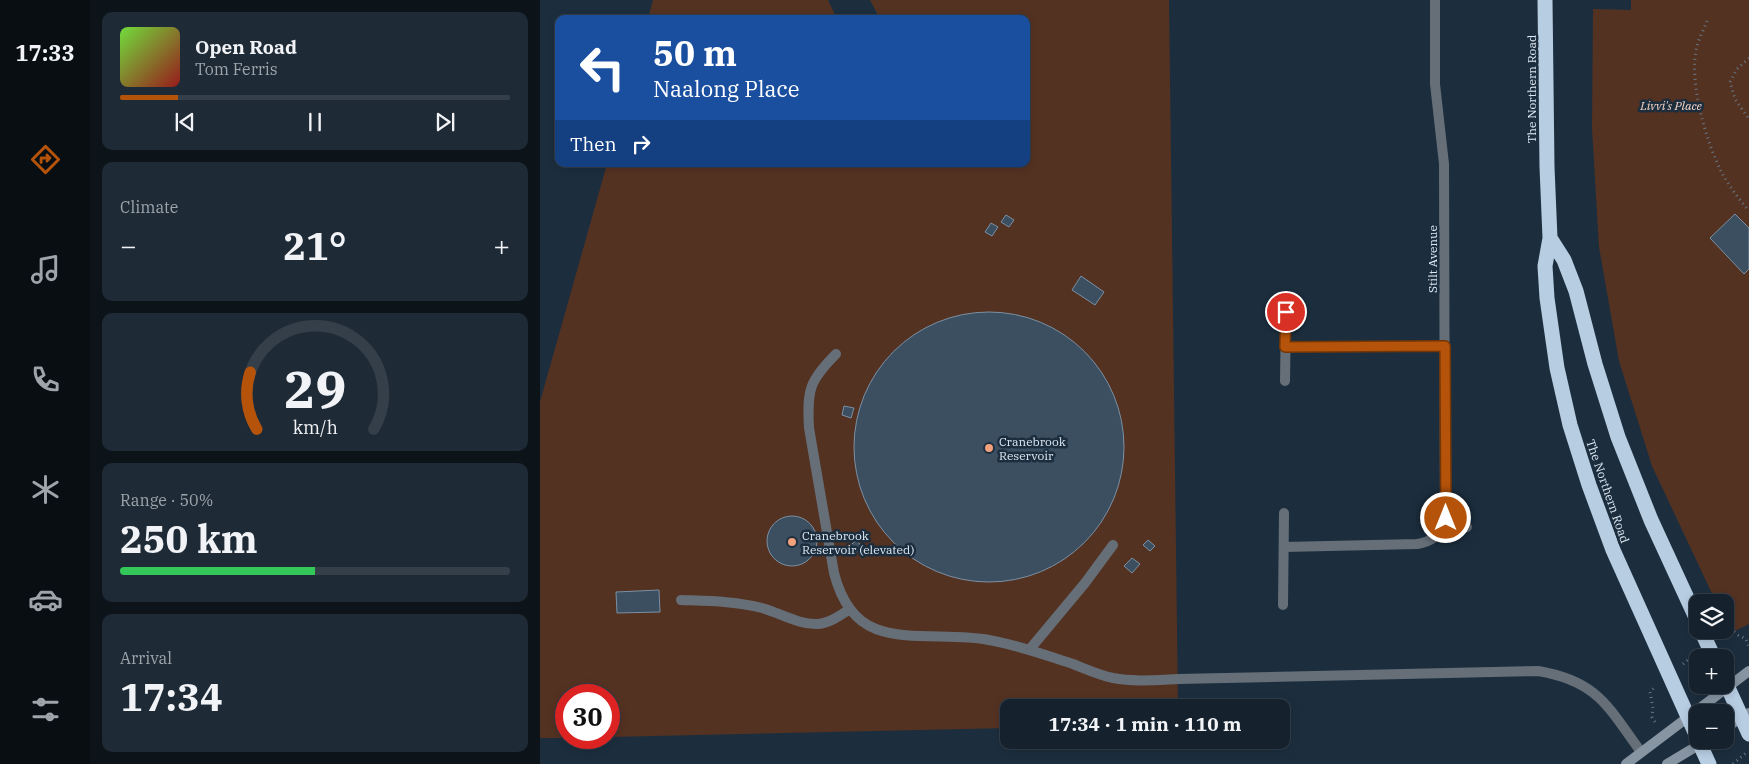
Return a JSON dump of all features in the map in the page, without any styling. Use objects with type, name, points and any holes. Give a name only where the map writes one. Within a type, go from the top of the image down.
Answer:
[{"type":"highway","name":"The Northern Road","points":[[1545,0],[1546,167],[1550,238],[1545,266],[1547,298],[1557,368],[1570,425],[1589,485],[1613,550],[1688,717]]},
{"type":"highway","name":"The Northern Road","points":[[1550,238],[1564,260],[1576,291],[1595,364],[1618,437],[1651,520],[1689,602]]},
{"type":"highway","points":[[1732,694],[1745,716],[1749,734]]},
{"type":"highway","name":"The Northern Road","points":[[1704,749],[1709,764]]},
{"type":"street","name":"Stilt Avenue","points":[[1435,0],[1435,84],[1444,164],[1446,518]]},
{"type":"street","points":[[1285,381],[1286,312]]},
{"type":"street","points":[[1285,347],[1445,346]]},
{"type":"street","points":[[836,354],[816,377],[810,390],[809,420],[838,589],[850,609],[863,622],[875,629],[895,634],[967,636],[989,640],[1030,649],[1112,678],[1132,680],[1538,671],[1566,677],[1584,685],[1593,692],[1613,714],[1641,752]]},
{"type":"street","points":[[1283,605],[1284,513]]},
{"type":"street","points":[[1284,546],[1418,544],[1437,536],[1443,528],[1446,518],[1467,527]]},
{"type":"street","points":[[1030,649],[1085,583],[1113,545]]},
{"type":"street","points":[[681,600],[732,601],[763,608],[796,620],[818,624],[832,620],[850,609]]},
{"type":"street","points":[[1734,679],[1749,671]]},
{"type":"street","points":[[1626,764],[1688,717],[1714,694]]},
{"type":"street","points":[[1734,723],[1745,716]]},
{"type":"street","points":[[1667,764],[1689,749]]},
{"type":"path","points":[[1707,21],[1696,46],[1694,75],[1700,108],[1709,142],[1722,173],[1749,210]]},
{"type":"path","points":[[1749,58],[1737,69],[1730,82],[1735,99],[1749,119]]},
{"type":"path","points":[[1746,639],[1749,646]]},
{"type":"path","points":[[1734,764],[1749,750]]},
{"type":"green space","points":[[653,0],[828,0],[835,15],[649,15]]},
{"type":"green space","points":[[870,0],[1169,0],[1178,699],[1000,699],[1000,728],[620,737],[620,684],[555,684],[555,738],[540,738],[540,402],[606,167],[1030,167],[1030,15],[878,15]]},
{"type":"green space","name":"Livvi's Place","points":[[1631,0],[1749,0],[1749,624],[1734,632],[1734,594],[1712,594],[1652,466],[1619,361],[1599,247],[1592,128],[1593,9],[1631,10]]},
{"type":"building","points":[[1735,214],[1749,228],[1749,269],[1744,274],[1710,238]]},
{"type":"building","points":[[1006,215],[1014,220],[1009,227],[1001,222]]},
{"type":"building","points":[[991,223],[998,227],[992,236],[985,232]]},
{"type":"building","points":[[1081,276],[1104,292],[1095,305],[1072,290]]},
{"type":"building","name":"Cranebrook Reservoir","points":[[989,312],[1015,315],[1041,322],[1075,343],[1093,361],[1114,395],[1121,421],[1124,447],[1121,473],[1114,499],[1093,533],[1075,551],[1041,572],[1015,579],[989,582],[963,579],[937,572],[903,551],[885,533],[864,499],[857,473],[854,447],[857,421],[864,395],[885,361],[903,343],[937,322],[963,315]]},
{"type":"building","points":[[844,406],[854,408],[851,418],[842,415]]},
{"type":"building","name":"Cranebrook Reservoir (elevated)","points":[[787,516],[797,516],[810,523],[817,536],[817,546],[810,559],[797,566],[787,566],[778,562],[771,555],[767,546],[767,536],[771,527],[778,520]]},
{"type":"building","points":[[857,540],[862,548],[853,555],[848,547]]},
{"type":"building","points":[[1148,540],[1155,546],[1150,551],[1143,545]]},
{"type":"building","points":[[1132,558],[1140,564],[1132,573],[1124,566]]},
{"type":"building","points":[[659,590],[660,612],[617,613],[616,592]]},
{"type":"place","name":"Cranebrook Reservoir","points":[[989,448]]},
{"type":"place","name":"Cranebrook Reservoir (elevated)","points":[[792,542]]},
{"type":"route","points":[[1286,312],[1285,347],[1445,346],[1446,518]]}]
